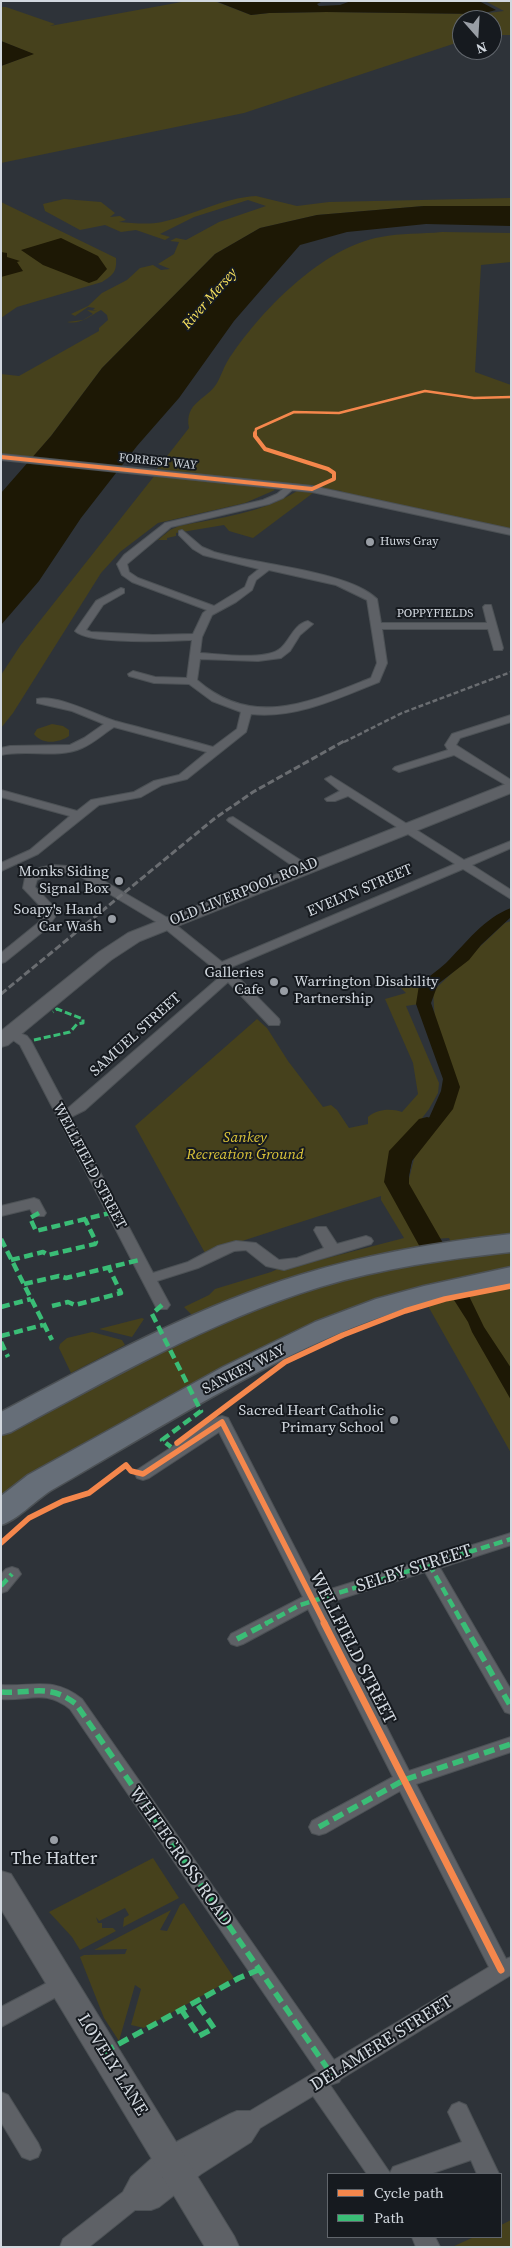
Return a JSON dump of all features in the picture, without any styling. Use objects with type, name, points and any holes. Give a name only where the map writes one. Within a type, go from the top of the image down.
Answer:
[{"type":"highway","points":[[1,1425],[119,1362],[232,1309],[319,1278],[379,1263],[419,1255],[511,1243]]},
{"type":"highway","name":"SANKEY WAY","points":[[1,1514],[20,1496],[39,1483],[233,1374],[325,1329],[386,1306],[434,1292],[511,1276]]},
{"type":"street","name":"FORREST WAY","points":[[1,457],[291,486],[334,493],[511,532]]},
{"type":"street","points":[[214,609],[135,580],[125,573],[122,564],[127,557],[168,525],[253,506],[280,496],[291,486]]},
{"type":"street","points":[[133,674],[154,680],[192,681],[208,694],[226,704],[247,709],[269,711],[306,706],[375,680],[382,663],[373,600],[358,590],[339,583],[206,552],[199,549],[184,535],[172,540]]},
{"type":"street","points":[[192,681],[197,636],[208,613],[233,600],[249,588],[252,579],[267,567]]},
{"type":"street","points":[[110,586],[121,591],[98,602],[80,631],[89,635],[153,638],[197,636]]},
{"type":"street","name":"POPPYFIELDS","points":[[488,607],[498,648]]},
{"type":"street","points":[[196,656],[258,658],[277,656],[286,649],[303,623],[318,627]]},
{"type":"street","name":"POPPYFIELDS","points":[[377,626],[493,626]]},
{"type":"street","points":[[41,701],[74,708],[112,723],[214,751]]},
{"type":"street","points":[[1,868],[34,852],[94,802],[137,795],[158,783],[183,777],[242,730],[247,709]]},
{"type":"street","points":[[511,718],[456,736],[450,745],[455,751],[511,786]]},
{"type":"street","points":[[1,752],[24,746],[55,750],[70,749],[80,745],[112,723]]},
{"type":"street","points":[[400,769],[455,751]]},
{"type":"street","points":[[330,779],[348,792],[369,802],[511,895]]},
{"type":"street","name":"OLD LIVERPOOL ROAD","points":[[6,1037],[123,943],[166,923],[511,786]]},
{"type":"street","points":[[331,799],[348,792]]},
{"type":"street","points":[[1,793],[78,815]]},
{"type":"street","points":[[232,820],[250,827],[304,868]]},
{"type":"street","name":"EVELYN STREET","points":[[225,971],[511,844]]},
{"type":"street","points":[[1,856],[14,862]]},
{"type":"street","points":[[1,960],[42,926],[49,917],[47,906],[29,888],[31,878],[43,871],[64,868],[76,870],[166,923],[225,971],[274,1022]]},
{"type":"street","name":"SAMUEL STREET","points":[[62,1115],[73,1112],[80,1107],[225,971]]},
{"type":"street","name":"WELLFIELD STREET","points":[[6,1037],[24,1041],[162,1305]]},
{"type":"street","points":[[1,1211],[34,1204],[39,1213]]},
{"type":"street","points":[[321,1230],[333,1250]]},
{"type":"street","points":[[149,1278],[193,1265],[240,1245],[252,1247],[269,1262],[281,1266],[295,1264],[333,1250],[366,1241]]},
{"type":"street","name":"WELLFIELD STREET","points":[[143,1474],[222,1422],[404,1780],[506,1968]]},
{"type":"street","name":"SELBY STREET","points":[[237,1639],[300,1605],[511,1539]]},
{"type":"street","points":[[429,1564],[511,1707]]},
{"type":"street","name":"WHITECROSS ROAD","points":[[1,1692],[12,1693],[33,1689],[52,1690],[61,1692],[76,1704],[324,2079],[379,2173]]},
{"type":"street","points":[[319,1827],[404,1780],[511,1744]]},
{"type":"street","name":"LOVELY LANE","points":[[1,1883],[223,2247]]},
{"type":"street","name":"DELAMERE STREET","points":[[71,2247],[131,2200],[151,2198],[174,2167],[243,2135],[253,2121],[506,1968]]},
{"type":"street","points":[[1,2018],[62,1984]]},
{"type":"street","points":[[1,2102],[30,2150]]},
{"type":"street","points":[[459,2112],[488,2173]]},
{"type":"street","points":[[404,2173],[476,2148]]},
{"type":"green space","points":[[187,1],[214,1],[251,15],[327,12],[452,14],[452,44],[244,113],[1,163],[1,66],[33,54],[1,41],[1,7],[6,7],[55,24],[50,26]]},
{"type":"green space","points":[[485,1],[511,1],[511,35],[502,35],[502,11],[504,11]]},
{"type":"green space","points":[[256,196],[297,206],[329,202],[511,198],[511,206],[424,206],[317,215],[260,228],[215,254],[102,368],[33,457],[1,454],[1,374],[19,376],[99,331],[99,328],[108,320],[107,315],[101,310],[83,320],[93,314],[87,310],[97,311],[93,310],[95,308],[88,307],[75,316],[71,314],[88,306],[102,293],[127,280],[140,268],[153,265],[161,270],[170,269],[158,264],[174,254],[179,242],[170,241],[176,238],[186,240],[219,222],[266,206],[248,200],[194,217],[160,234],[170,237],[165,240],[136,230],[121,232],[105,225],[80,230],[45,211],[43,204],[64,199],[101,202],[115,213],[110,217],[120,216],[126,220],[119,222],[140,224],[174,219],[231,200]]},
{"type":"green space","points":[[1,202],[116,258],[114,273],[102,282],[17,307],[1,318]]},
{"type":"green space","points":[[442,232],[511,233],[511,262],[481,265],[475,372],[511,385],[511,532],[338,494],[342,491],[157,469],[189,428],[188,419],[193,407],[213,389],[227,362],[240,343],[256,323],[294,285],[336,254],[359,243],[403,234]]},
{"type":"green space","points":[[83,320],[81,321],[67,322]]},
{"type":"green space","points":[[155,475],[272,487],[275,490],[245,503],[158,523],[120,552],[101,573],[13,713],[1,728],[1,675],[20,646]]},
{"type":"green space","points":[[297,491],[313,493],[253,538],[229,531],[224,525],[176,533],[176,536],[167,538],[167,540],[158,540],[170,530],[179,526],[255,510]]},
{"type":"green space","points":[[52,724],[63,726],[69,730],[69,736],[51,742],[41,740],[34,734],[37,729]]},
{"type":"green space","points":[[511,921],[511,1239],[452,1245],[449,1238],[434,1239],[408,1183],[415,1155],[457,1092],[435,1023],[433,991],[505,923]]},
{"type":"green space","name":"Sankey Recreation Ground","points":[[422,978],[429,981],[419,1004],[406,1006],[439,1083],[438,1093],[429,1109],[397,1151],[394,1184],[399,1199],[425,1245],[381,1255],[193,1316],[184,1307],[209,1295],[215,1289],[271,1272],[293,1262],[316,1261],[404,1238],[381,1200],[381,1196],[205,1253],[135,1126],[257,1019],[267,1028],[288,1061],[323,1107],[331,1105],[337,1110],[349,1128],[368,1124],[368,1117],[380,1111],[393,1110],[402,1112],[418,1094],[413,1063],[385,999],[406,993],[398,985],[400,982]]},
{"type":"green space","points":[[511,1249],[511,1271],[431,1286],[1,1498],[1,1432],[242,1312],[371,1270]]},
{"type":"green space","points":[[511,1284],[511,1453],[428,1306]]},
{"type":"green space","points":[[144,1319],[132,1337],[99,1329]]},
{"type":"green space","points":[[92,1332],[122,1340],[125,1345],[71,1373],[59,1348],[60,1344],[67,1338]]},
{"type":"green space","points":[[153,1858],[179,1898],[123,1927],[124,1918],[129,1915],[125,1908],[99,1921],[96,1917],[98,1923],[102,1923],[102,1928],[113,1928],[116,1931],[80,1950],[72,1937],[49,1912]]},
{"type":"green space","points":[[184,1903],[234,1978],[144,2028],[131,2025],[141,1989],[135,1985],[119,2041],[104,2018],[80,1957],[84,1955],[125,1954],[127,1949],[94,1950],[171,1910],[160,1930],[167,1931],[180,1905]]},
{"type":"green space","points":[[511,2220],[511,2247],[452,2247],[472,2238],[502,2238],[502,2224]]},
{"type":"water","points":[[323,1],[317,4],[319,6],[340,5],[351,1],[479,1],[496,10],[452,10],[452,14],[327,12],[251,15],[218,2]]},
{"type":"water","points":[[1,41],[34,54],[1,66]]},
{"type":"water","name":"River Mersey","points":[[424,206],[511,206],[511,226],[426,224],[347,232],[300,245],[234,321],[179,398],[137,446],[81,518],[39,581],[1,625],[1,493],[51,436],[102,368],[215,254],[260,228],[317,215]]},
{"type":"water","points":[[61,238],[98,256],[107,269],[97,280],[89,283],[43,265],[21,250]]},
{"type":"water","points":[[1,252],[7,253],[7,257],[20,261],[17,262],[23,271],[1,277]]},
{"type":"water","points":[[511,908],[511,917],[481,945],[469,960],[438,984],[431,1003],[460,1087],[453,1109],[412,1161],[409,1174],[409,1189],[436,1241],[422,1244],[392,1194],[404,1145],[429,1118],[441,1091],[443,1079],[416,1004],[419,985],[446,963],[468,939],[492,918]]},
{"type":"water","points":[[469,1296],[484,1327],[511,1368],[511,1400],[454,1300]]},
{"type":"waterway","points":[[427,1124],[401,1151],[396,1182],[430,1243]]},
{"type":"railway","points":[[344,742],[402,713],[511,672]]},
{"type":"railway","points":[[1,994],[214,819],[253,792],[346,740]]},
{"type":"marked path","points":[[34,1040],[70,1032],[77,1024],[83,1023],[83,1019],[57,1009],[53,1012]]},
{"type":"marked path","points":[[39,1213],[30,1218],[36,1231],[114,1212]]},
{"type":"marked path","points":[[11,1260],[43,1252],[48,1255],[95,1244],[96,1242],[85,1219]]},
{"type":"marked path","points":[[1,1239],[52,1340]]},
{"type":"marked path","points":[[24,1284],[59,1276],[66,1278],[139,1260]]},
{"type":"marked path","points":[[52,1306],[68,1302],[75,1305],[121,1293],[109,1268]]},
{"type":"marked path","points":[[1,1307],[31,1299]]},
{"type":"marked path","points":[[162,1305],[152,1314],[201,1411],[162,1440],[171,1447]]},
{"type":"marked path","points":[[1,1336],[43,1325]]},
{"type":"marked path","points":[[1,1342],[8,1357]]},
{"type":"marked path","points":[[237,1639],[300,1605],[511,1539]]},
{"type":"marked path","points":[[429,1564],[511,1707]]},
{"type":"marked path","points":[[1,1586],[12,1574]]},
{"type":"marked path","points":[[1,1692],[48,1690],[66,1696],[76,1704],[332,2075]]},
{"type":"marked path","points":[[319,1827],[404,1780],[511,1744]]},
{"type":"marked path","points":[[104,2052],[239,1978],[258,1970]]},
{"type":"marked path","points":[[181,2009],[199,2036],[214,2028],[196,2002]]},
{"type":"cycle path","points":[[1,457],[312,489],[334,479],[334,473],[328,469],[265,449],[255,436],[256,429],[294,412],[316,414],[339,413],[425,391],[474,398],[511,397]]},
{"type":"cycle path","points":[[177,1443],[285,1362],[343,1335],[405,1311],[445,1299],[511,1286]]},
{"type":"cycle path","points":[[1,1543],[29,1518],[63,1501],[89,1493],[126,1465],[131,1471],[143,1474],[222,1422],[501,1970]]},
{"type":"place","name":"Huws Gray","points":[[370,542]]},
{"type":"place","name":"Monks Siding Signal Box","points":[[119,881]]},
{"type":"place","name":"Soapy's Hand Car Wash","points":[[112,919]]},
{"type":"place","name":"Galleries Cafe","points":[[274,982]]},
{"type":"place","name":"Warrington Disability Partnership","points":[[284,991]]},
{"type":"place","name":"Sacred Heart Catholic Primary School","points":[[394,1420]]},
{"type":"place","name":"The Hatter","points":[[54,1840]]}]
